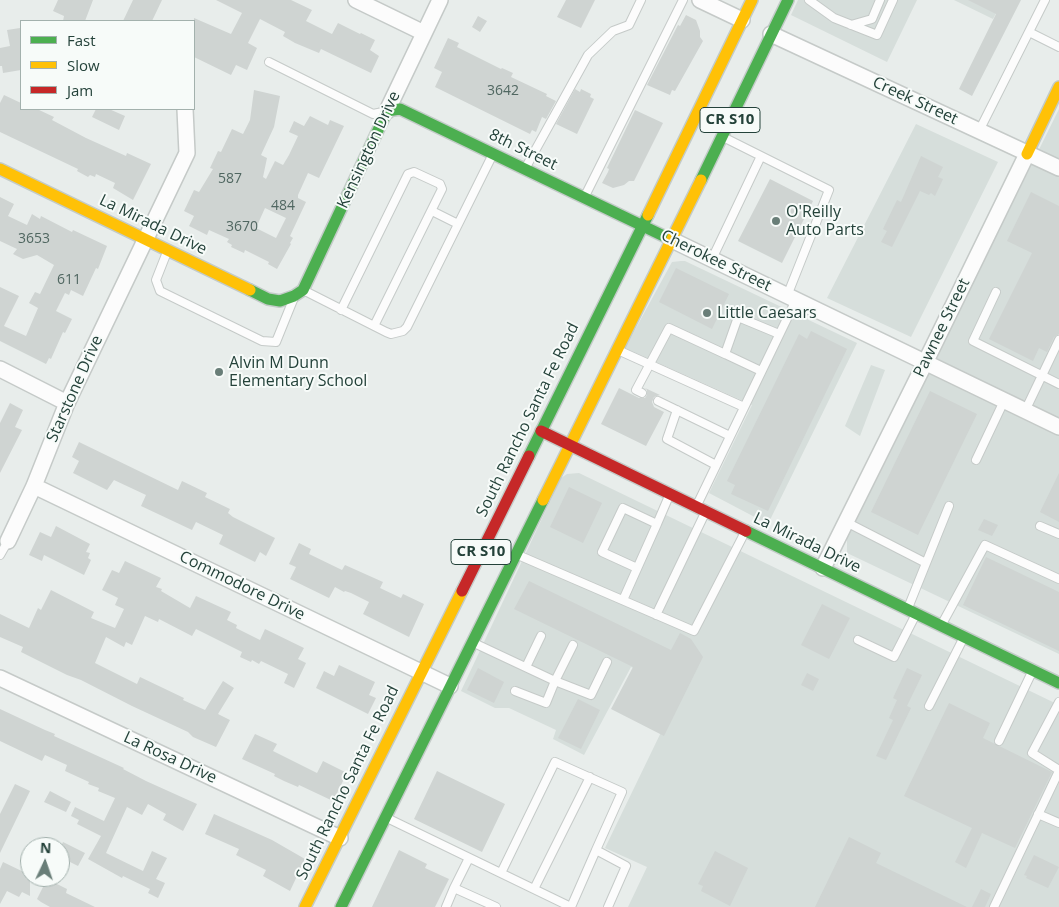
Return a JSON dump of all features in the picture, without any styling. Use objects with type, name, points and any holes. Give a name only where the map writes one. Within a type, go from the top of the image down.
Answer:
[{"type":"main road","name":"South Rancho Santa Fe Road","points":[[305,907],[643,226],[752,0]]},
{"type":"main road","name":"CR S10","points":[[341,907],[672,240],[788,0]]},
{"type":"main road","name":"Pawnee Street","points":[[1027,154],[1059,87]]},
{"type":"main road","name":"8th Street","points":[[387,111],[400,109],[643,226]]},
{"type":"main road","name":"Kensington Drive","points":[[299,293],[387,111]]},
{"type":"main road","name":"La Mirada Drive","points":[[0,169],[268,299],[280,301],[299,293]]},
{"type":"main road","name":"Cherokee Street","points":[[643,226],[672,240]]},
{"type":"main road","name":"La Mirada Drive","points":[[541,430],[1059,683]]},
{"type":"street","points":[[356,0],[424,33]]},
{"type":"street","name":"Kensington Drive","points":[[387,111],[440,0]]},
{"type":"street","points":[[700,0],[742,20]]},
{"type":"street","name":"Creek Street","points":[[771,34],[1059,168]]},
{"type":"street","name":"Starstone Drive","points":[[8,541],[34,486],[67,403],[187,153],[185,110]]},
{"type":"street","name":"Pawnee Street","points":[[823,568],[1027,154]]},
{"type":"street","name":"Cherokee Street","points":[[672,240],[1059,427]]},
{"type":"street","points":[[0,369],[67,403]]},
{"type":"street","name":"Commodore Drive","points":[[34,486],[450,686]]},
{"type":"street","name":"La Rosa Drive","points":[[0,678],[340,838]]},
{"type":"lane","points":[[525,169],[588,55],[613,31],[629,25],[641,0]]},
{"type":"lane","points":[[584,198],[682,0]]},
{"type":"lane","points":[[809,0],[834,18],[877,35],[893,0]]},
{"type":"lane","points":[[851,25],[872,19],[880,0]]},
{"type":"lane","points":[[979,131],[1045,0]]},
{"type":"lane","points":[[1029,32],[1059,47]]},
{"type":"lane","points":[[269,62],[373,114],[387,111]]},
{"type":"lane","points":[[656,614],[701,509],[716,466],[779,334],[829,190],[722,136]]},
{"type":"lane","points":[[168,250],[156,280],[160,291],[262,342],[276,342],[299,293],[341,310],[391,334],[398,334],[406,327],[493,154]]},
{"type":"lane","points":[[712,259],[761,156]]},
{"type":"lane","points":[[341,310],[408,174],[411,172],[432,180],[442,186],[442,189],[374,326]]},
{"type":"lane","points":[[432,211],[458,224]]},
{"type":"lane","points":[[996,292],[974,341],[1059,384]]},
{"type":"lane","points":[[724,354],[738,317],[779,334]]},
{"type":"lane","points":[[642,393],[636,390],[669,328],[761,371]]},
{"type":"lane","points":[[1025,411],[1059,340]]},
{"type":"lane","points":[[617,350],[744,407]]},
{"type":"lane","points":[[658,400],[730,436]]},
{"type":"lane","points":[[976,460],[1004,401]]},
{"type":"lane","points":[[677,410],[667,439],[716,466]]},
{"type":"lane","points":[[622,600],[670,494]]},
{"type":"lane","points":[[858,640],[894,657],[912,612],[926,563],[949,506]]},
{"type":"lane","points":[[637,568],[602,552],[622,508],[657,524]]},
{"type":"lane","points":[[846,522],[926,563]]},
{"type":"lane","points":[[1040,526],[1059,534]]},
{"type":"lane","points":[[516,554],[694,631],[746,531]]},
{"type":"lane","points":[[0,555],[8,541]]},
{"type":"lane","points":[[942,626],[985,545],[1059,579]]},
{"type":"lane","points":[[526,667],[541,636]]},
{"type":"lane","points":[[929,706],[964,637]]},
{"type":"lane","points":[[472,642],[555,681],[591,695],[607,662]]},
{"type":"lane","points":[[514,691],[546,703],[574,645]]},
{"type":"lane","points":[[999,741],[1032,670]]},
{"type":"lane","points":[[994,907],[1059,771],[1032,753],[1059,702]]},
{"type":"lane","points":[[386,817],[571,907],[622,792],[555,762],[502,873]]},
{"type":"lane","points":[[534,889],[590,777]]},
{"type":"lane","points":[[1038,814],[1059,824]]},
{"type":"lane","points":[[596,850],[626,866],[608,907]]},
{"type":"lane","points":[[446,907],[469,858]]},
{"type":"lane","points":[[454,888],[496,907]]},
{"type":"shaded area","points":[[798,0],[917,0],[887,62],[791,15]]},
{"type":"shaded area","points":[[954,0],[1003,0],[993,19]]},
{"type":"shaded area","points":[[1059,109],[1059,654],[847,553],[847,538]]},
{"type":"shaded area","points":[[916,124],[998,162],[911,337],[827,298]]},
{"type":"shaded area","points":[[685,261],[857,343],[768,524],[709,493],[752,405],[625,348],[672,262]]},
{"type":"shaded area","points":[[871,365],[885,370],[860,436],[845,426]]},
{"type":"shaded area","points":[[579,473],[1059,705],[1059,907],[628,907],[647,867],[605,848],[681,691],[631,667],[584,755],[553,739],[556,730],[509,708],[495,708],[461,691],[561,478],[567,474]]},
{"type":"building","points":[[58,0],[93,0],[85,20],[63,20],[64,16],[53,11]]},
{"type":"building","points":[[133,0],[162,0],[152,20],[123,20]]},
{"type":"building","points":[[216,0],[291,0],[312,10],[306,21],[332,34],[338,23],[375,40],[370,50],[379,56],[371,73],[321,49],[319,53],[295,43],[283,36],[285,32],[260,19],[248,43],[257,48],[247,70],[236,65],[231,75],[195,57],[194,18],[231,34],[242,13]]},
{"type":"building","points":[[566,0],[595,0],[581,28],[557,17]]},
{"type":"building","points":[[968,0],[1021,0],[972,96],[959,89],[996,14]]},
{"type":"building","points":[[686,15],[696,20],[700,37],[703,41],[675,91],[672,90],[670,95],[647,85],[678,25],[680,26]]},
{"type":"building","points":[[478,16],[487,21],[480,32],[472,27]]},
{"type":"building","points":[[20,28],[20,70],[3,73],[2,66],[0,66],[0,48],[10,46],[7,30]]},
{"type":"building","points":[[448,38],[459,43],[457,47],[513,73],[511,77],[547,94],[546,96],[556,101],[546,119],[542,117],[536,132],[532,130],[530,134],[435,87],[442,72],[434,68]]},
{"type":"building","points":[[575,89],[580,92],[581,89],[591,94],[590,97],[594,99],[577,134],[556,124]]},
{"type":"building","points":[[254,90],[280,96],[274,127],[261,155],[267,158],[263,177],[266,179],[275,161],[283,165],[289,155],[298,136],[289,132],[294,121],[304,126],[310,116],[328,125],[330,120],[344,126],[319,178],[308,173],[298,195],[298,198],[306,202],[290,236],[293,238],[291,244],[277,269],[268,264],[269,262],[245,250],[244,253],[231,247],[232,245],[227,242],[229,239],[209,230],[207,235],[189,226],[194,216],[184,211],[194,190],[199,192],[213,169],[210,168],[218,151],[221,152],[232,129],[243,134],[250,120]],"holes":[[[265,208],[286,218],[276,238],[256,228]]]},
{"type":"building","points":[[4,95],[20,103],[20,110],[39,110],[54,117],[52,120],[86,138],[126,156],[127,153],[151,164],[133,200],[113,188],[115,183],[96,174],[95,177],[90,175],[88,177],[77,171],[78,169],[0,132],[0,103]]},
{"type":"building","points":[[96,110],[111,110],[125,116],[119,130],[92,117]]},
{"type":"building","points":[[635,110],[663,123],[634,181],[629,181],[624,185],[613,188],[602,183],[609,169],[607,168]]},
{"type":"building","points":[[921,156],[943,167],[938,177],[943,179],[935,196],[931,193],[929,195],[920,191],[892,247],[881,242],[887,231],[883,229],[897,200],[901,202]]},
{"type":"building","name":"O'Reilly Auto Parts","points":[[770,179],[813,201],[782,263],[738,241]]},
{"type":"building","points":[[1031,192],[1059,206],[1059,334],[1054,337],[1047,352],[1039,348],[1033,361],[989,339],[1032,253],[1007,241]]},
{"type":"building","points":[[0,197],[14,204],[8,216],[27,225],[32,214],[40,219],[41,216],[72,232],[73,230],[107,246],[98,269],[96,268],[83,296],[71,290],[69,295],[65,293],[56,311],[72,319],[65,333],[63,332],[51,359],[49,358],[46,364],[0,341],[0,287],[19,296],[4,326],[26,336],[38,308],[29,303],[35,292],[40,294],[54,265],[37,255],[23,259],[13,254],[17,249],[0,241]]},
{"type":"building","points":[[676,268],[729,294],[712,329],[659,302]]},
{"type":"building","points":[[811,331],[847,349],[768,511],[731,494],[735,485],[727,481],[799,334],[807,339]]},
{"type":"building","points":[[619,388],[639,398],[645,398],[647,395],[645,388],[660,395],[654,397],[652,402],[654,407],[664,412],[646,446],[601,424]]},
{"type":"building","points":[[930,391],[977,414],[918,535],[871,512]]},
{"type":"building","points":[[10,403],[23,410],[15,427],[22,430],[0,473],[0,423]]},
{"type":"building","points":[[79,442],[178,490],[182,481],[207,493],[205,497],[230,509],[228,513],[233,517],[275,538],[266,556],[260,552],[255,562],[219,544],[223,535],[196,522],[192,530],[141,506],[146,495],[114,480],[107,490],[73,473],[79,461],[72,457]]},
{"type":"building","points":[[1059,473],[1059,522],[1040,512]]},
{"type":"building","points":[[569,487],[602,503],[583,543],[550,527]]},
{"type":"building","points":[[984,519],[998,525],[992,536],[978,530]]},
{"type":"building","points":[[56,526],[90,544],[86,552],[90,553],[88,558],[91,560],[84,575],[44,555],[42,561],[29,555],[40,532],[51,537]]},
{"type":"building","points":[[299,543],[311,549],[309,554],[342,570],[345,565],[383,582],[380,588],[401,598],[403,594],[424,604],[409,637],[363,614],[369,602],[351,593],[344,592],[335,587],[329,598],[290,579],[296,567],[289,564]]},
{"type":"building","points":[[986,557],[1059,592],[1059,651],[963,605]]},
{"type":"building","points":[[125,561],[161,578],[156,587],[190,608],[196,596],[231,612],[227,620],[237,625],[236,628],[260,640],[265,629],[304,648],[298,659],[306,663],[294,688],[284,683],[288,674],[261,661],[259,664],[240,657],[242,652],[196,629],[192,636],[159,619],[158,622],[145,616],[132,645],[126,642],[124,647],[106,637],[95,663],[137,684],[140,677],[205,710],[223,681],[234,688],[218,714],[230,720],[216,747],[21,652],[23,647],[0,637],[0,614],[29,628],[38,608],[41,610],[51,590],[94,612],[91,618],[115,628],[124,609],[115,605],[118,598],[102,590],[112,570],[119,573]]},
{"type":"building","points":[[529,581],[671,650],[680,633],[691,639],[703,657],[664,736],[611,709],[633,667],[514,609]]},
{"type":"building","points":[[822,604],[850,618],[829,659],[801,645]]},
{"type":"building","points":[[339,665],[375,682],[369,695],[376,698],[368,714],[316,688],[324,671],[334,676]]},
{"type":"building","points":[[478,668],[504,682],[494,703],[467,690]]},
{"type":"building","points":[[907,668],[922,675],[907,706],[911,708],[886,760],[876,756],[893,720],[889,718],[897,700],[893,698]]},
{"type":"building","points":[[807,673],[819,679],[813,691],[801,685]]},
{"type":"building","points":[[578,699],[600,710],[581,749],[558,738]]},
{"type":"building","points":[[949,703],[990,723],[983,738],[1052,772],[1015,848],[982,833],[966,868],[955,862],[972,828],[904,796]]},
{"type":"building","points":[[0,709],[197,804],[183,831],[163,820],[166,814],[148,804],[142,815],[127,807],[106,853],[143,871],[152,851],[167,858],[156,879],[165,883],[158,898],[148,893],[150,889],[123,876],[122,878],[88,859],[101,836],[77,824],[79,820],[71,816],[75,807],[104,821],[115,798],[98,791],[99,788],[65,771],[67,765],[45,755],[42,761],[0,741]]},
{"type":"building","points":[[255,734],[277,744],[273,751],[317,773],[323,761],[347,773],[333,801],[299,785],[298,787],[284,781],[274,776],[275,774],[242,759]]},
{"type":"building","points":[[437,771],[505,804],[482,852],[414,819]]},
{"type":"building","points":[[15,784],[30,791],[0,853],[0,814]]},
{"type":"building","points":[[50,791],[71,802],[66,812],[44,802]]},
{"type":"building","points":[[214,814],[272,840],[305,859],[290,891],[263,876],[266,870],[236,855],[239,849],[205,834]]},
{"type":"building","points":[[849,837],[881,853],[876,863],[967,907],[815,907]]},
{"type":"building","points":[[70,846],[85,853],[78,866],[70,862]]},
{"type":"building","points":[[399,850],[427,864],[425,868],[449,879],[435,907],[372,907]]},
{"type":"building","points":[[715,851],[748,868],[730,906],[701,891],[703,886],[698,884]]},
{"type":"building","points":[[1034,855],[1059,867],[1048,888],[1026,878],[1027,876],[1024,875]]},
{"type":"building","points":[[3,862],[20,870],[20,887],[30,887],[30,896],[22,892],[19,897],[7,891],[0,904],[0,869]]},
{"type":"building","points":[[43,887],[63,887],[67,889],[66,893],[95,907],[50,907],[37,899]]},
{"type":"building","points":[[981,889],[991,894],[985,907],[972,907]]},
{"type":"traffic: fast","points":[[701,180],[788,0]]},
{"type":"traffic: fast","points":[[250,290],[268,299],[280,301],[294,296],[303,290],[387,111],[400,109],[672,240]]},
{"type":"traffic: fast","points":[[529,456],[648,215]]},
{"type":"traffic: fast","points":[[341,907],[543,500]]},
{"type":"traffic: fast","points":[[746,531],[1059,683]]},
{"type":"traffic: slow","points":[[648,215],[752,0]]},
{"type":"traffic: slow","points":[[1027,154],[1059,87]]},
{"type":"traffic: slow","points":[[0,169],[250,290]]},
{"type":"traffic: slow","points":[[543,500],[701,180]]},
{"type":"traffic: slow","points":[[305,907],[462,591]]},
{"type":"traffic: jam","points":[[541,431],[746,531]]},
{"type":"traffic: jam","points":[[462,591],[529,456]]},
{"type":"place","name":"O'Reilly Auto Parts","points":[[776,221]]},
{"type":"place","name":"Little Caesars","points":[[707,313]]},
{"type":"place","name":"Alvin M Dunn Elementary School","points":[[219,372]]}]
